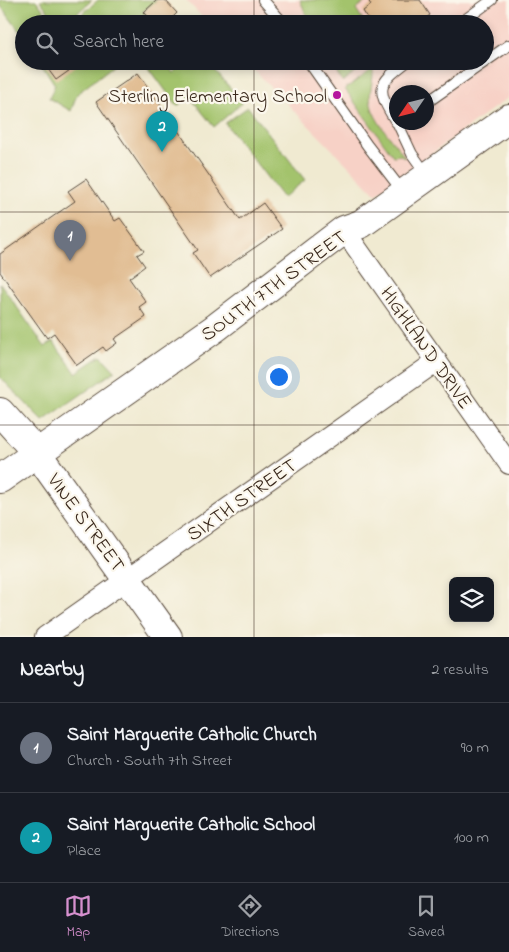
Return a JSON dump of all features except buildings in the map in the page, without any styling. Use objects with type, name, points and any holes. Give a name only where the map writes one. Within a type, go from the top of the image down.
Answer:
[{"type":"street","name":"SOUTH 7TH STREET","points":[[0,479],[214,329],[344,230],[361,224],[428,176],[507,124]]},
{"type":"street","name":"HIGHLAND DRIVE","points":[[344,230],[509,464]]},
{"type":"street","name":"SIXTH STREET","points":[[44,637],[437,362]]},
{"type":"street","name":"VINE STREET","points":[[0,412],[37,453],[168,637]]},
{"type":"lane","points":[[263,0],[276,15]]},
{"type":"lane","points":[[471,15],[492,0]]},
{"type":"lane","points":[[494,55],[509,45]]},
{"type":"lane","points":[[314,70],[367,145],[404,193]]},
{"type":"lane","points":[[389,110],[382,100],[382,86],[390,74],[396,70]]},
{"type":"lane","points":[[434,97],[473,70]]},
{"type":"lane","points":[[400,130],[412,154],[428,176]]},
{"type":"shaded area","name":"Sterling Elementary School","points":[[186,0],[509,0],[509,97],[376,194],[254,70],[494,70],[494,15],[200,15]]},
{"type":"green space","points":[[0,0],[36,0],[47,15],[15,15],[15,25],[0,5]]},
{"type":"green space","points":[[40,0],[92,0],[75,15],[51,15]]},
{"type":"green space","points":[[98,0],[157,0],[143,11],[146,15],[81,15]]},
{"type":"green space","points":[[300,0],[368,0],[356,9],[360,15],[306,15]]},
{"type":"green space","points":[[46,70],[108,70],[77,94],[71,111],[49,98],[55,85]]},
{"type":"green space","points":[[151,70],[172,70],[174,73],[178,70],[214,70],[243,102],[214,127],[190,97],[177,106]]},
{"type":"green space","points":[[335,70],[357,70],[343,82]]},
{"type":"green space","points":[[373,70],[370,95],[373,111],[380,125],[404,158],[401,155],[393,156],[345,89]]},
{"type":"green space","points":[[248,107],[305,180],[283,198],[225,123]]},
{"type":"green space","points":[[0,283],[45,347],[53,341],[76,373],[101,356],[115,371],[43,421],[0,377]]},
{"type":"place","name":"Sterling Elementary School","points":[[337,95]]},
{"type":"place","name":"Saint Marguerite Catholic School","points":[[162,152]]},
{"type":"place","name":"Saint Marguerite Catholic Church","points":[[70,261]]}]
